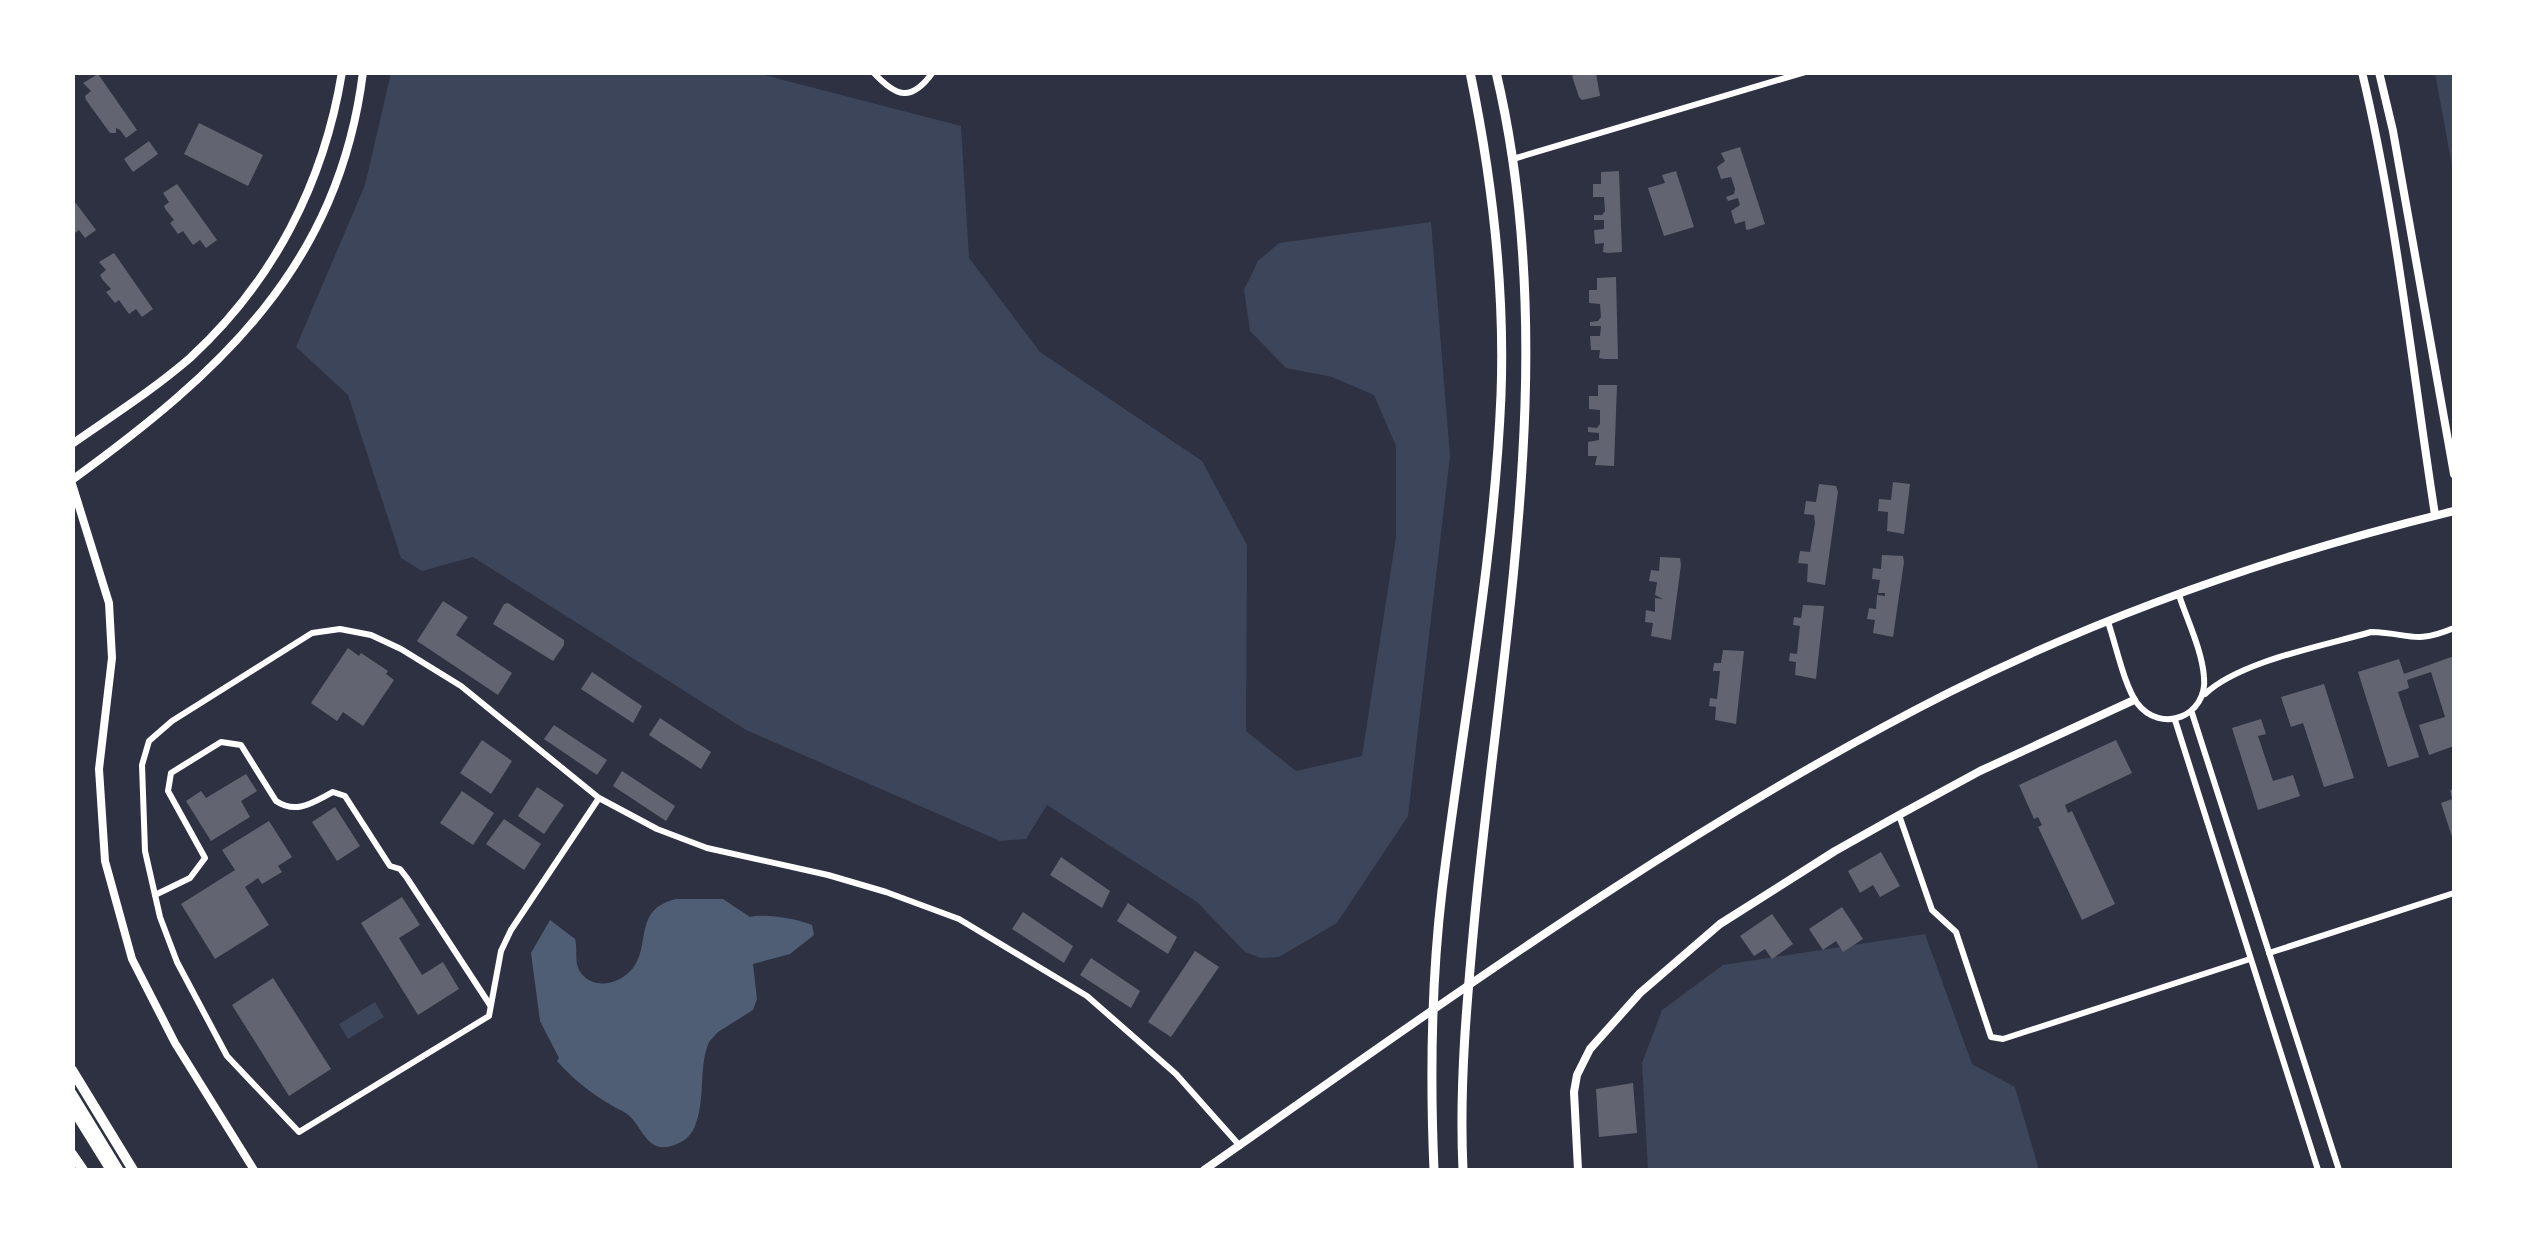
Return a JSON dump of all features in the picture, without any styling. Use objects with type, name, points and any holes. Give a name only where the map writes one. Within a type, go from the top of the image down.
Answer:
[{"type":"highway","points":[[72,1070],[133,1170]]},
{"type":"highway","points":[[72,1108],[111,1170]]},
{"type":"highway","points":[[72,1154],[83,1170]]},
{"type":"main road","points":[[1434,1170],[1432,1011],[1442,892],[1488,556],[1501,391],[1494,216],[1470,72]]},
{"type":"main road","points":[[1462,1170],[1460,1114],[1469,982],[1515,557],[1527,390],[1526,298],[1513,159],[1496,72]]},
{"type":"main road","points":[[72,1093],[120,1170]]},
{"type":"street","points":[[74,441],[150,390],[192,356],[272,262],[299,216],[326,149],[342,72]]},
{"type":"street","points":[[254,1170],[175,1043],[132,959],[106,861],[99,768],[112,658],[109,603],[72,482],[190,389],[243,337],[284,285],[321,218],[351,141],[363,72]]},
{"type":"street","points":[[873,72],[889,89],[907,93],[922,87],[933,72]]},
{"type":"street","points":[[1513,159],[1805,72]]},
{"type":"street","points":[[2362,72],[2382,155],[2406,300],[2412,374],[2434,516]]},
{"type":"street","points":[[2379,72],[2454,474]]},
{"type":"street","points":[[1204,1170],[1469,982],[1596,900],[1855,743],[1949,692],[2108,622],[2308,548],[2454,510]]},
{"type":"street","points":[[2179,595],[2204,675],[2204,694]]},
{"type":"street","points":[[2108,622],[2134,700],[2147,715],[2175,720],[2192,713],[2219,680],[2252,667],[2371,632],[2412,639],[2430,638],[2454,628]]},
{"type":"street","points":[[599,798],[511,930],[501,950],[489,1016],[299,1132],[227,1056],[178,962],[145,851],[142,765],[150,740],[172,720],[312,634],[340,629],[371,636],[401,649],[462,686],[599,798],[656,830],[707,848],[828,874],[959,919],[1087,996],[1176,1074],[1240,1146]]},
{"type":"street","points":[[1578,1170],[1574,1092],[1577,1075],[1590,1049],[1640,994],[1720,924],[1835,850],[1980,771],[2134,700]]},
{"type":"street","points":[[2192,713],[2339,1170]]},
{"type":"street","points":[[2175,720],[2318,1170]]},
{"type":"street","points":[[155,895],[190,878],[205,858],[168,791],[171,773],[220,742],[241,745],[276,801],[285,808],[296,810],[333,792],[344,796],[390,866],[400,869],[407,878],[490,1006]]},
{"type":"street","points":[[1899,815],[1932,910],[1956,932],[1991,1037],[2004,1039],[2250,959]]},
{"type":"street","points":[[2269,953],[2454,892]]},
{"type":"shaded area","points":[[391,73],[756,73],[961,126],[969,258],[1040,352],[1202,461],[1247,545],[1246,731],[1296,771],[1362,756],[1396,537],[1396,446],[1374,395],[1332,377],[1286,368],[1250,331],[1244,290],[1258,261],[1279,243],[1431,222],[1450,456],[1408,816],[1337,923],[1279,957],[1261,958],[1245,952],[1197,902],[1047,805],[1026,839],[1000,841],[746,730],[473,557],[422,571],[401,558],[348,395],[296,347],[365,185]]},
{"type":"shaded area","points":[[2435,73],[2454,73],[2454,177]]},
{"type":"shaded area","points":[[676,899],[723,899],[750,917],[781,917],[812,925],[814,935],[790,954],[753,964],[757,999],[753,1010],[709,1042],[694,1129],[682,1142],[659,1147],[646,1138],[630,1117],[589,1090],[557,1061],[559,1058],[540,1021],[531,953],[550,920],[575,939],[578,966],[584,977],[598,983],[613,982],[633,968],[654,911]]},
{"type":"shaded area","points":[[1925,934],[1972,1064],[2015,1087],[2039,1170],[1648,1170],[1642,1063],[1662,1010],[1723,965]]},
{"type":"shaded area","points":[[375,1002],[384,1017],[348,1039],[339,1024]]},
{"type":"building","points":[[1596,73],[1600,96],[1582,100],[1579,97],[1572,76]]},
{"type":"building","points":[[98,74],[137,130],[126,138],[116,128],[116,133],[110,133],[86,100],[91,91],[83,83]]},
{"type":"building","points":[[199,123],[263,155],[248,186],[184,154]]},
{"type":"building","points":[[149,141],[158,154],[133,172],[124,159]]},
{"type":"building","points":[[1740,147],[1765,224],[1746,230],[1745,221],[1735,224],[1731,211],[1740,205],[1738,198],[1728,201],[1726,197],[1734,194],[1731,177],[1721,179],[1717,167],[1725,161],[1721,153]]},
{"type":"building","points":[[1619,171],[1622,252],[1608,253],[1603,252],[1604,243],[1595,244],[1594,230],[1604,229],[1604,220],[1594,220],[1594,215],[1605,211],[1604,197],[1593,197],[1593,184],[1601,184],[1601,172]]},
{"type":"building","points":[[1676,171],[1694,227],[1664,236],[1648,188],[1665,183],[1662,175]]},
{"type":"building","points":[[177,184],[217,240],[206,248],[200,240],[193,245],[183,231],[178,234],[170,223],[174,220],[164,206],[169,202],[163,193]]},
{"type":"building","points":[[72,198],[96,230],[85,238],[79,230],[72,235]]},
{"type":"building","points":[[114,253],[153,309],[142,317],[136,309],[129,314],[119,300],[115,303],[106,292],[111,289],[100,275],[106,270],[99,262]]},
{"type":"building","points":[[1616,277],[1618,359],[1604,359],[1599,358],[1600,350],[1591,350],[1590,336],[1600,336],[1601,326],[1590,326],[1590,322],[1601,317],[1600,304],[1589,303],[1589,290],[1597,290],[1597,278]]},
{"type":"building","points":[[1598,385],[1617,385],[1614,466],[1595,465],[1597,456],[1588,456],[1588,442],[1599,440],[1599,433],[1588,432],[1588,427],[1597,428],[1600,424],[1600,410],[1589,409],[1589,396],[1598,396]]},
{"type":"building","points":[[1893,482],[1910,484],[1904,534],[1887,531],[1888,512],[1878,511],[1879,499],[1891,500]]},
{"type":"building","points":[[1819,484],[1836,486],[1838,492],[1825,585],[1807,582],[1808,564],[1798,563],[1800,551],[1810,552],[1814,515],[1804,514],[1806,501],[1816,502]]},
{"type":"building","points":[[1882,555],[1903,556],[1904,562],[1893,637],[1873,633],[1875,620],[1867,619],[1869,608],[1876,609],[1877,595],[1885,596],[1878,593],[1880,580],[1872,579],[1873,568],[1881,569]]},
{"type":"building","points":[[1660,557],[1680,558],[1681,565],[1671,640],[1651,636],[1653,623],[1645,622],[1646,610],[1655,612],[1655,598],[1663,599],[1655,595],[1657,582],[1649,581],[1651,570],[1659,571]]},
{"type":"building","points":[[443,601],[468,617],[456,635],[512,673],[498,695],[417,641]]},
{"type":"building","points":[[508,603],[564,640],[553,661],[493,624]]},
{"type":"building","points":[[1803,605],[1824,606],[1816,679],[1795,675],[1796,662],[1789,661],[1790,653],[1797,654],[1800,626],[1793,625],[1794,617],[1801,618]]},
{"type":"building","points":[[348,648],[388,671],[386,674],[394,680],[363,726],[343,712],[337,721],[311,703]]},
{"type":"building","points":[[1723,650],[1744,651],[1736,724],[1715,720],[1716,707],[1709,706],[1710,698],[1717,699],[1720,671],[1713,671],[1714,663],[1721,663]]},
{"type":"building","points":[[2454,656],[2454,746],[2429,755],[2419,725],[2445,717],[2431,672],[2407,680],[2409,688],[2398,692],[2419,757],[2388,767],[2358,672],[2399,659],[2404,674]]},
{"type":"building","points":[[592,672],[642,706],[633,723],[581,689]]},
{"type":"building","points":[[2324,684],[2354,778],[2324,787],[2303,723],[2291,727],[2281,697]]},
{"type":"building","points":[[660,718],[711,752],[701,769],[649,735]]},
{"type":"building","points":[[2261,719],[2266,734],[2258,736],[2273,781],[2293,775],[2300,796],[2258,810],[2232,728]]},
{"type":"building","points":[[554,725],[607,760],[597,775],[544,739]]},
{"type":"building","points":[[482,740],[512,761],[491,794],[460,773]]},
{"type":"building","points":[[2116,740],[2132,773],[2065,805],[2068,813],[2072,811],[2115,904],[2082,920],[2038,827],[2042,825],[2038,817],[2034,819],[2019,785]]},
{"type":"building","points":[[622,771],[675,806],[666,821],[613,786]]},
{"type":"building","points":[[246,774],[257,791],[241,801],[250,817],[211,841],[186,801],[201,791],[206,798]]},
{"type":"building","points":[[537,787],[564,805],[544,834],[518,816]]},
{"type":"building","points":[[2454,789],[2454,843],[2441,803],[2452,799],[2450,790]]},
{"type":"building","points":[[462,791],[494,813],[473,845],[440,823]]},
{"type":"building","points":[[335,807],[360,846],[337,861],[312,822]]},
{"type":"building","points":[[504,819],[541,844],[524,870],[486,844]]},
{"type":"building","points":[[269,821],[292,857],[278,866],[282,872],[262,884],[258,878],[245,887],[269,925],[215,959],[181,904],[235,870],[222,850]]},
{"type":"building","points":[[1881,852],[1900,886],[1880,897],[1873,885],[1860,893],[1848,871]]},
{"type":"building","points":[[1061,857],[1110,891],[1102,908],[1050,875]]},
{"type":"building","points":[[402,897],[420,925],[399,938],[422,975],[443,962],[459,989],[418,1015],[361,923]]},
{"type":"building","points":[[1128,903],[1177,937],[1168,954],[1117,921]]},
{"type":"building","points":[[1842,907],[1863,939],[1843,952],[1836,941],[1823,950],[1809,929]]},
{"type":"building","points":[[1023,912],[1073,946],[1064,963],[1012,929]]},
{"type":"building","points":[[1772,914],[1793,944],[1772,959],[1765,949],[1754,956],[1740,936]]},
{"type":"building","points":[[1195,951],[1219,967],[1171,1037],[1148,1022]]},
{"type":"building","points":[[1091,958],[1140,991],[1131,1008],[1080,975]]},
{"type":"building","points":[[273,978],[331,1069],[289,1096],[232,1005]]},
{"type":"building","points":[[1633,1083],[1637,1133],[1599,1137],[1596,1089]]}]
